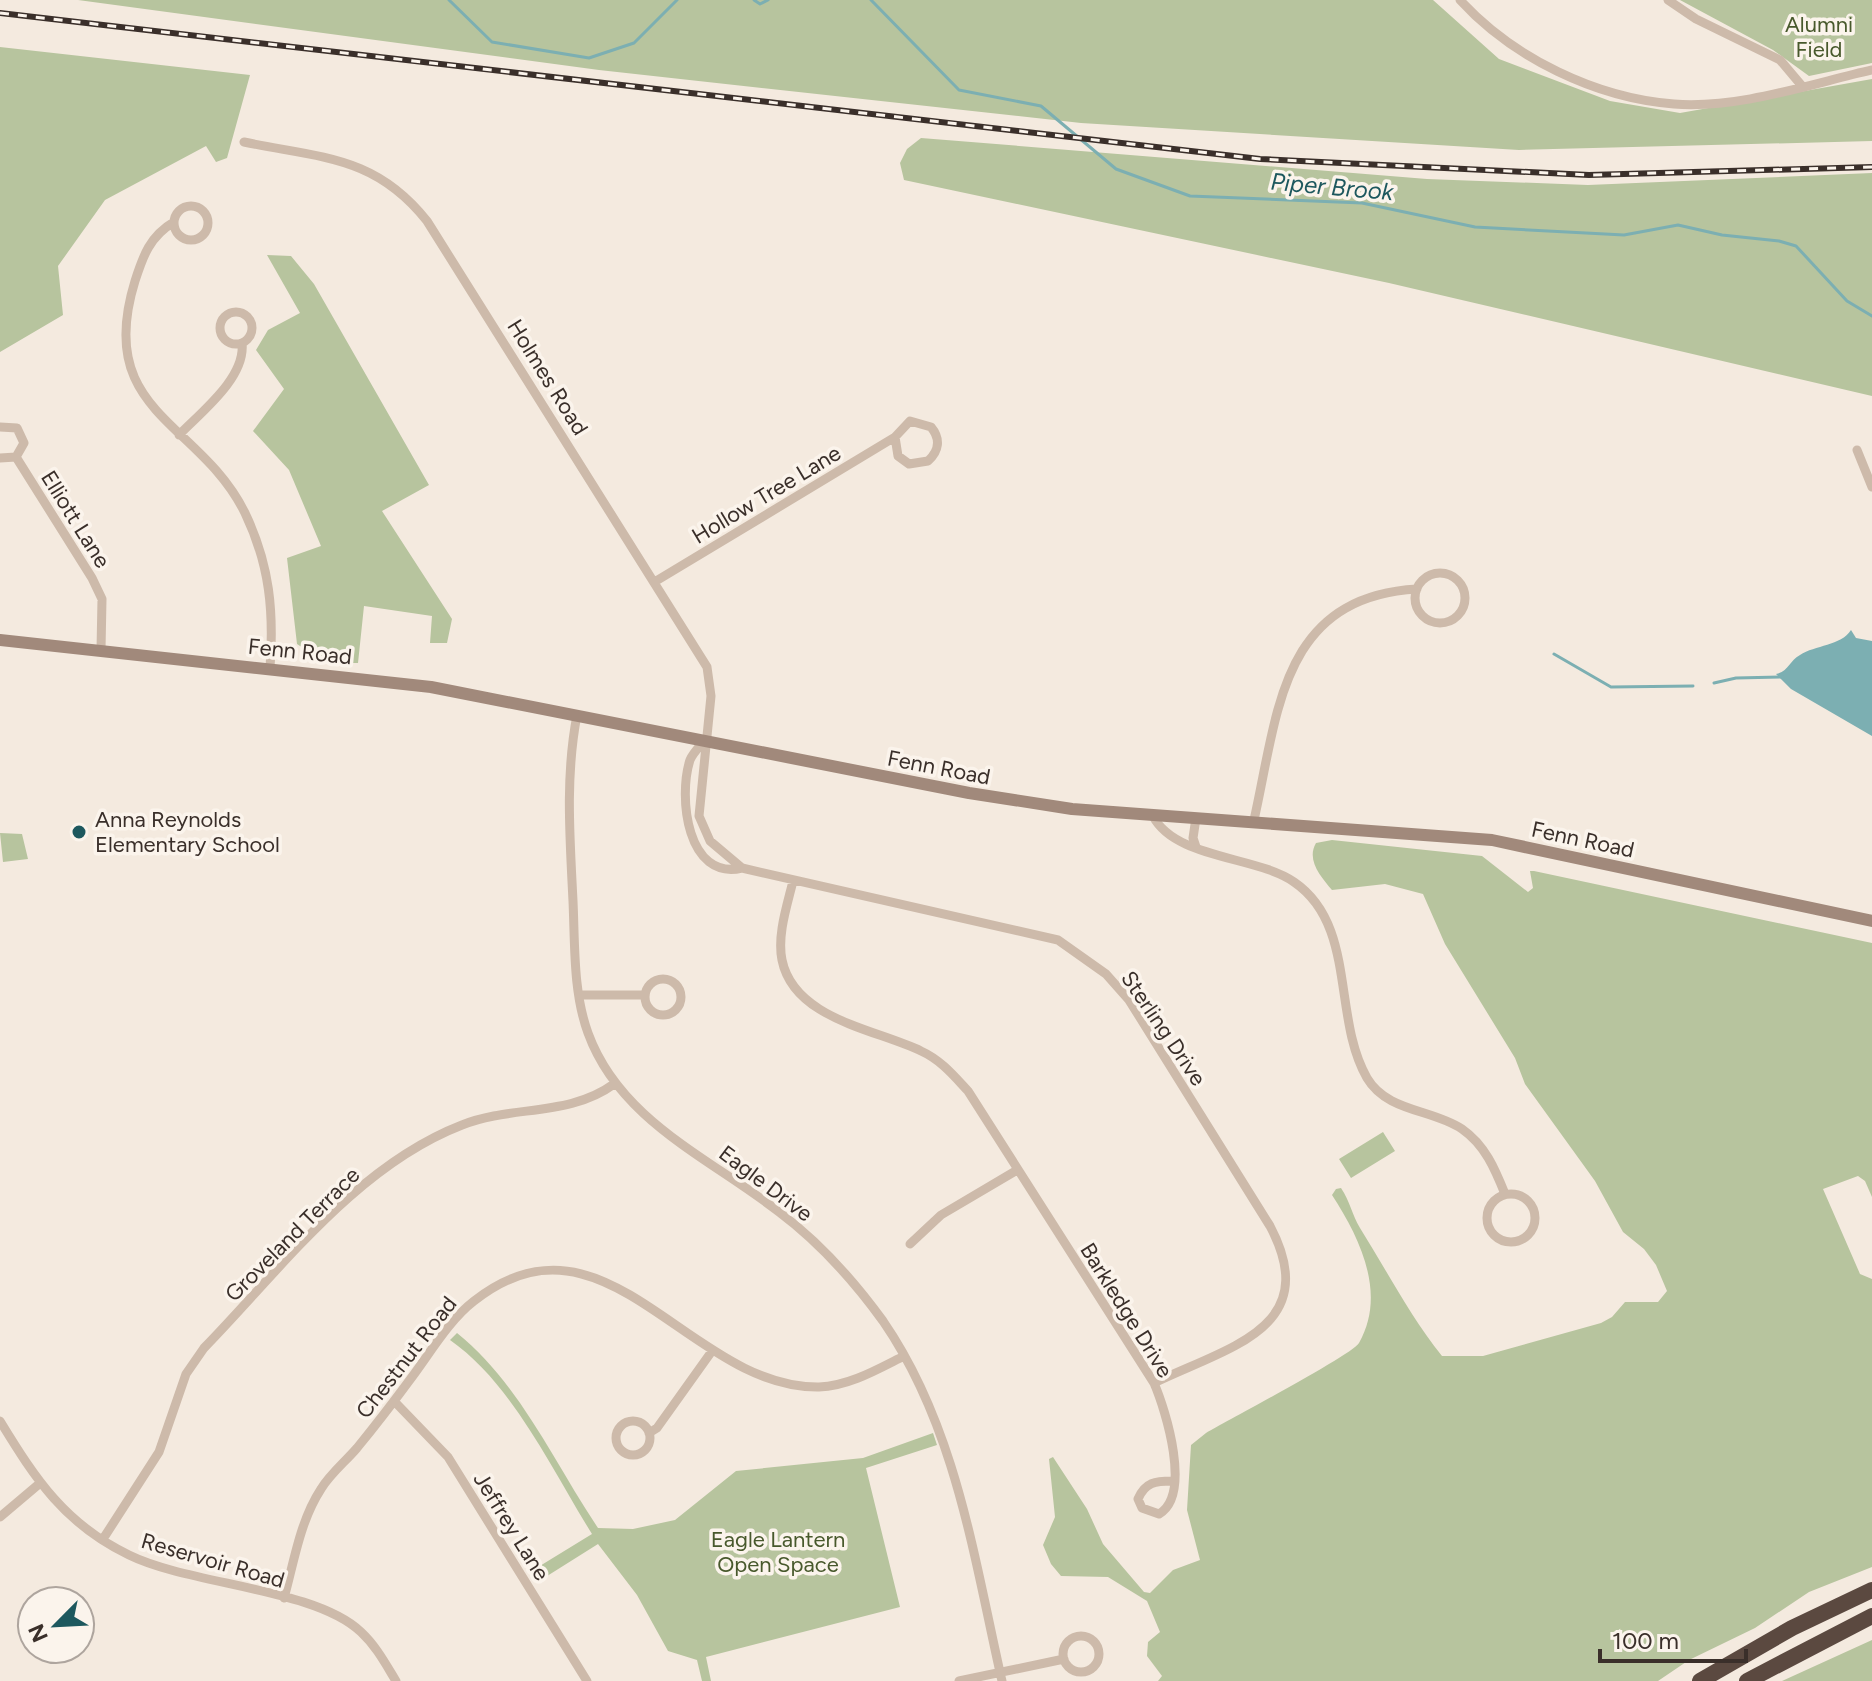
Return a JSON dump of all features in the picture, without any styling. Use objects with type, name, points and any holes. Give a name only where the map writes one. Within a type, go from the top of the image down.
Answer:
[{"type":"highway","points":[[1700,1681],[1792,1628],[1872,1590]]},
{"type":"highway","points":[[1747,1681],[1872,1616]]},
{"type":"street","points":[[1460,0],[1479,21],[1530,57],[1575,79],[1617,92],[1675,104],[1739,99],[1872,70]]},
{"type":"street","points":[[1668,0],[1696,19],[1780,60],[1802,86]]},
{"type":"street","name":"Holmes Road","points":[[244,142],[357,165],[385,178],[409,198],[430,225],[656,581],[707,667],[711,696],[705,740]]},
{"type":"street","points":[[174,222],[157,232],[147,249],[127,305],[125,337],[140,390],[157,415],[227,486],[244,510],[259,544],[270,580],[273,618],[270,668]]},
{"type":"street","points":[[179,435],[234,372],[243,352],[242,343]]},
{"type":"street","name":"Hollow Tree Lane","points":[[656,581],[895,437],[910,421],[925,422],[935,432],[936,451],[928,461],[909,464],[895,450],[895,437]]},
{"type":"street","name":"Elliott Lane","points":[[0,427],[13,426],[22,434],[23,447],[16,457]]},
{"type":"street","points":[[1857,450],[1872,487]]},
{"type":"street","name":"Elliott Lane","points":[[0,458],[16,457]]},
{"type":"street","name":"Elliott Lane","points":[[16,457],[102,599],[101,650]]},
{"type":"street","points":[[1254,820],[1285,681],[1300,649],[1328,620],[1363,599],[1392,590],[1417,589],[1428,576],[1452,577],[1463,589],[1463,606],[1446,622],[1431,622],[1419,612],[1417,589]]},
{"type":"street","name":"Fenn Road","points":[[0,640],[431,687],[999,799],[1153,816],[1254,820],[1492,840],[1872,921]]},
{"type":"street","name":"Eagle Drive","points":[[577,715],[569,761],[569,813],[579,995],[587,1032],[614,1084],[659,1128],[780,1212],[807,1236],[858,1290],[904,1356],[945,1444],[1000,1676]]},
{"type":"street","name":"Sterling Drive","points":[[705,740],[691,758],[683,802],[687,826],[700,849],[718,867],[728,871],[742,868]]},
{"type":"street","name":"Sterling Drive","points":[[705,740],[707,762],[698,802],[702,825],[710,841],[742,868],[1022,929],[1058,940],[1106,974],[1129,1000],[1270,1226],[1286,1256],[1289,1283],[1278,1314],[1259,1331],[1154,1383]]},
{"type":"street","points":[[1153,816],[1166,834],[1291,879],[1308,892],[1322,909],[1331,928],[1357,1056],[1368,1080],[1402,1106],[1460,1127],[1478,1142],[1494,1166],[1505,1194]]},
{"type":"street","points":[[1196,818],[1193,838],[1196,847]]},
{"type":"street","name":"Barkledge Drive","points":[[793,881],[780,940],[782,960],[797,993],[812,1005],[924,1052],[948,1069],[968,1091],[1154,1383],[1170,1427],[1172,1481]]},
{"type":"street","points":[[579,995],[645,995]]},
{"type":"street","name":"Groveland Terrace","points":[[103,1539],[159,1452],[186,1374],[204,1348],[366,1184],[395,1160],[464,1124],[586,1101],[614,1084]]},
{"type":"street","points":[[910,1244],[941,1215],[1017,1170]]},
{"type":"street","points":[[1505,1194],[1521,1196],[1535,1215],[1532,1231],[1519,1241],[1504,1241],[1489,1227],[1487,1219],[1492,1203],[1505,1194]]},
{"type":"street","name":"Chestnut Road","points":[[284,1598],[305,1523],[322,1486],[473,1302],[526,1273],[554,1270],[601,1278],[628,1292],[712,1351],[761,1378],[822,1387],[849,1381],[904,1356]]},
{"type":"street","points":[[649,1433],[657,1428],[712,1351]]},
{"type":"street","name":"Jeffrey Lane","points":[[394,1401],[448,1457],[587,1681]]},
{"type":"street","name":"Reservoir Road","points":[[0,1421],[39,1484],[75,1520],[103,1539],[153,1565],[284,1598],[339,1617],[359,1629],[377,1650],[396,1681]]},
{"type":"street","points":[[0,1517],[39,1484]]},
{"type":"street","points":[[959,1681],[1000,1676],[1064,1659]]},
{"type":"green space","points":[[78,0],[1433,0],[1499,59],[1610,101],[1680,113],[1872,79],[1872,141],[1519,150],[1081,123],[599,70]]},
{"type":"green space","name":"Alumni Field","points":[[1680,0],[1872,0],[1872,63],[1809,76],[1773,50]]},
{"type":"green space","points":[[0,47],[250,75],[227,158],[216,162],[206,146],[105,200],[58,266],[63,315],[0,352]]},
{"type":"green space","points":[[921,138],[1427,179],[1588,185],[1872,173],[1872,396],[1389,283],[904,180],[900,163],[907,149]]},
{"type":"green space","points":[[267,255],[291,256],[314,284],[429,485],[382,511],[452,619],[447,643],[430,643],[432,616],[364,606],[358,663],[326,663],[297,644],[287,558],[321,546],[289,470],[253,431],[284,389],[256,350],[268,330],[300,313]]},
{"type":"green space","points":[[0,833],[22,834],[28,859],[3,862]]},
{"type":"green space","points":[[1332,840],[1482,856],[1528,892],[1533,888],[1530,871],[1534,871],[1872,943],[1872,1197],[1865,1181],[1858,1176],[1823,1189],[1860,1274],[1872,1279],[1872,1567],[1809,1592],[1755,1628],[1689,1660],[1658,1681],[1158,1681],[1162,1676],[1147,1656],[1148,1642],[1160,1632],[1147,1601],[1108,1577],[1061,1576],[1051,1564],[1043,1545],[1055,1517],[1049,1459],[1053,1457],[1087,1509],[1103,1544],[1144,1592],[1150,1593],[1173,1570],[1200,1560],[1187,1510],[1191,1445],[1206,1433],[1351,1350],[1359,1343],[1367,1324],[1371,1305],[1366,1267],[1352,1229],[1332,1195],[1336,1189],[1341,1188],[1357,1223],[1399,1293],[1442,1356],[1483,1356],[1601,1323],[1612,1317],[1625,1302],[1658,1302],[1667,1291],[1656,1265],[1644,1249],[1623,1232],[1595,1181],[1525,1084],[1515,1058],[1445,944],[1423,894],[1385,884],[1332,890],[1316,868],[1313,849],[1316,843]]},
{"type":"green space","points":[[1383,1132],[1395,1151],[1351,1178],[1339,1159]]},
{"type":"green space","name":"Eagle Lantern Open Space","points":[[457,1333],[479,1353],[517,1399],[598,1528],[633,1529],[675,1520],[736,1471],[863,1458],[933,1433],[937,1445],[866,1468],[900,1607],[706,1657],[711,1681],[702,1681],[697,1660],[668,1651],[637,1595],[598,1544],[536,1583],[530,1572],[592,1534],[512,1403],[493,1379],[450,1340]]},
{"type":"green space","points":[[1872,1640],[1872,1681],[1782,1681]]},
{"type":"water","points":[[1851,630],[1856,638],[1872,641],[1872,736],[1791,689],[1776,674],[1784,671],[1800,655],[1841,639]]},
{"type":"waterway","name":"Piper Brook","points":[[449,0],[492,42],[589,58],[634,43],[677,0]]},
{"type":"waterway","name":"Piper Brook","points":[[754,0],[760,4],[768,0]]},
{"type":"waterway","name":"Piper Brook","points":[[871,0],[959,90],[1041,106],[1116,169],[1190,196],[1362,203],[1475,227],[1624,235],[1678,225],[1722,235],[1779,241],[1796,246],[1847,301],[1872,316]]},
{"type":"waterway","points":[[1554,654],[1611,687],[1693,686]]},
{"type":"waterway","points":[[1714,683],[1736,678],[1782,677]]},
{"type":"railway","points":[[0,13],[1260,159],[1589,175],[1872,167]]},
{"type":"place","name":"Anna Reynolds Elementary School","points":[[79,832]]}]
